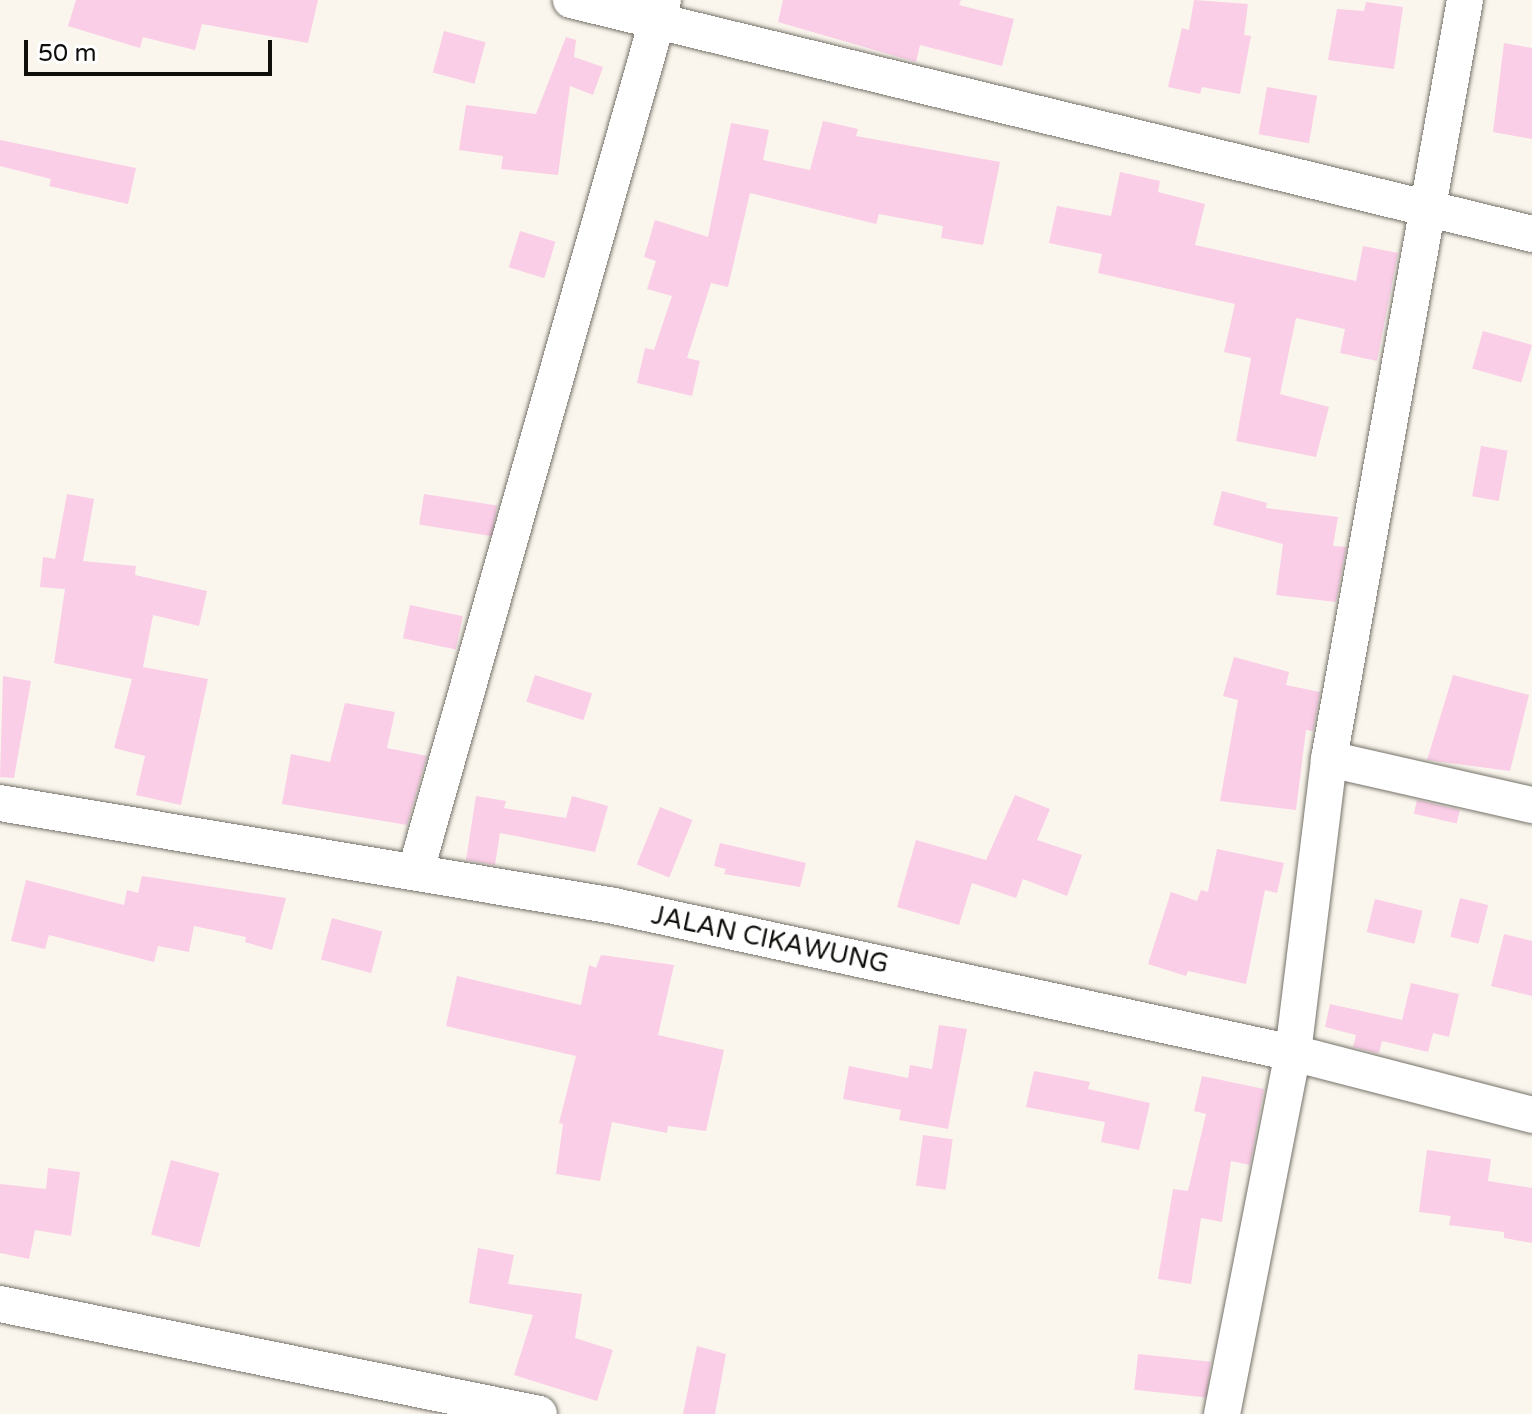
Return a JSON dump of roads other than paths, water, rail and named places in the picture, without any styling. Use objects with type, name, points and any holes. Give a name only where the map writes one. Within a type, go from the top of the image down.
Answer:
[{"type":"street","points":[[571,0],[660,10],[1532,234]]},
{"type":"street","points":[[1222,1414],[1293,1053],[1329,759],[1465,0]]},
{"type":"street","points":[[416,870],[660,10]]},
{"type":"street","points":[[1329,759],[1532,805]]},
{"type":"street","name":"JALAN CIKAWUNG","points":[[0,803],[416,870],[614,906],[1293,1053],[1532,1115]]},
{"type":"street","points":[[0,1304],[539,1414]]}]
